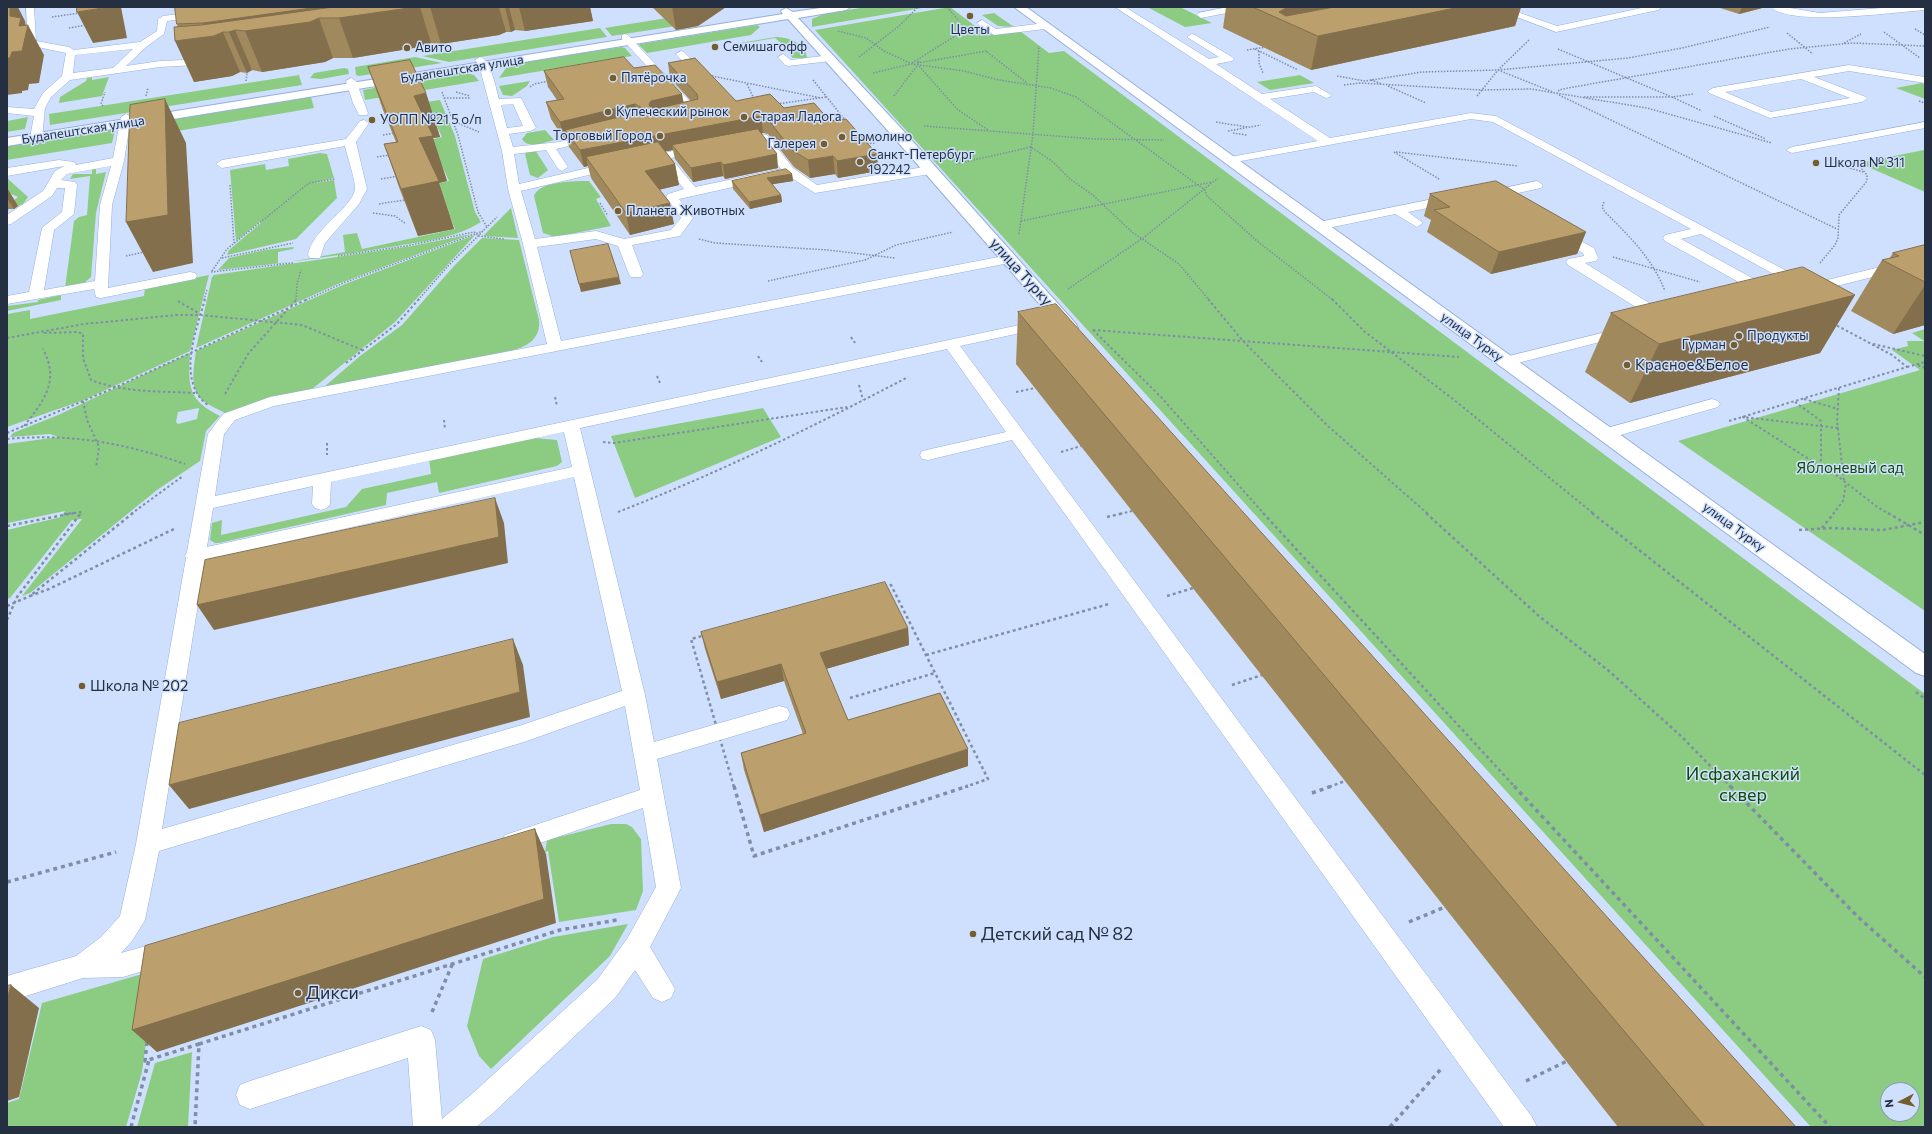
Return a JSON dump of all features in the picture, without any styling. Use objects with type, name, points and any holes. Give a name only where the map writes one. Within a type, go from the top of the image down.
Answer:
[{"type":"street","name":"Будапештская улица","points":[[789,13],[812,7]]},
{"type":"street","name":"Будапештская улица","points":[[7,136],[37,134],[789,13],[846,7]]},
{"type":"street","name":"улица Турку","points":[[1019,7],[1925,667]]},
{"type":"street","name":"улица Турку","points":[[789,13],[1063,320],[1088,334]]},
{"type":"street","name":"Будапештская улица","points":[[7,142],[37,134]]},
{"type":"lane","points":[[30,7],[31,42],[61,47],[69,50],[71,53],[143,45]]},
{"type":"lane","points":[[116,70],[143,45],[161,32],[163,19],[159,7]]},
{"type":"lane","points":[[163,19],[252,7]]},
{"type":"lane","points":[[1119,7],[1207,62],[1328,142]]},
{"type":"lane","points":[[1201,15],[1242,7]]},
{"type":"lane","points":[[1495,7],[1556,29],[1658,7]]},
{"type":"lane","points":[[1775,7],[1808,16],[1889,12],[1925,7]]},
{"type":"lane","points":[[1873,7],[1889,12]]},
{"type":"lane","points":[[1512,13],[1527,10]]},
{"type":"lane","points":[[1788,22],[1808,16]]},
{"type":"lane","points":[[982,23],[994,32],[1045,26]]},
{"type":"lane","points":[[1192,37],[1229,59],[1207,62]]},
{"type":"lane","points":[[627,39],[696,113],[674,117]]},
{"type":"lane","points":[[67,77],[71,53]]},
{"type":"lane","points":[[658,73],[693,67],[681,54]]},
{"type":"lane","points":[[783,57],[788,63],[798,62],[837,65]]},
{"type":"lane","points":[[37,134],[39,113],[47,95],[67,77],[160,64],[218,61]]},
{"type":"lane","points":[[482,63],[508,151],[515,194],[530,242],[555,347]]},
{"type":"lane","points":[[1802,76],[1862,99],[1770,115],[1713,90],[1838,70],[1856,69],[1925,80]]},
{"type":"lane","points":[[315,255],[316,248],[320,242],[355,201],[361,189],[350,142],[364,118],[352,84]]},
{"type":"lane","points":[[1261,97],[1316,89],[1326,95]]},
{"type":"lane","points":[[495,103],[517,100],[530,128],[503,132]]},
{"type":"lane","points":[[7,110],[39,113]]},
{"type":"lane","points":[[1230,160],[1459,118],[1481,117],[1496,119],[1811,288]]},
{"type":"lane","points":[[1474,128],[1482,127],[1481,117]]},
{"type":"lane","points":[[125,120],[118,161],[106,205],[101,294],[190,276]]},
{"type":"lane","points":[[1792,150],[1925,125]]},
{"type":"lane","points":[[1398,129],[1428,135]]},
{"type":"lane","points":[[508,151],[549,146],[605,134]]},
{"type":"lane","points":[[747,140],[763,137],[789,171],[815,189],[930,170]]},
{"type":"lane","points":[[225,163],[350,142]]},
{"type":"lane","points":[[549,146],[562,167]]},
{"type":"lane","points":[[515,194],[628,163],[709,147]]},
{"type":"lane","points":[[664,156],[692,191]]},
{"type":"lane","points":[[7,220],[40,200],[54,184],[59,174],[70,169],[118,161]]},
{"type":"lane","points":[[7,172],[59,163],[70,164],[70,169]]},
{"type":"lane","points":[[530,242],[596,235],[624,243],[675,233],[687,218],[672,197],[692,191],[789,171]]},
{"type":"lane","points":[[36,294],[48,228],[68,214],[71,185],[54,184]]},
{"type":"lane","points":[[1479,197],[1537,185]]},
{"type":"lane","points":[[1494,194],[1508,202]]},
{"type":"lane","points":[[1319,226],[1464,196]]},
{"type":"lane","points":[[1642,209],[1657,205]]},
{"type":"lane","points":[[1398,210],[1417,222]]},
{"type":"lane","points":[[1548,227],[1589,251],[1591,258],[1573,262],[1673,320]]},
{"type":"lane","points":[[1702,230],[1670,238],[1749,282]]},
{"type":"lane","points":[[624,243],[636,274]]},
{"type":"lane","points":[[123,965],[148,844],[194,556],[216,434],[222,414],[270,402],[1009,259]]},
{"type":"lane","points":[[1789,293],[1925,260]]},
{"type":"lane","points":[[7,300],[36,294],[56,293],[101,284]]},
{"type":"lane","points":[[203,504],[322,479],[573,433],[951,344],[1063,320]]},
{"type":"lane","points":[[1506,361],[1673,320]]},
{"type":"lane","points":[[951,344],[1522,1127]]},
{"type":"lane","points":[[1606,434],[1712,404]]},
{"type":"lane","points":[[453,1127],[483,1103],[606,989],[636,948],[669,888],[634,695],[573,433]]},
{"type":"lane","points":[[928,455],[1017,434]]},
{"type":"lane","points":[[194,556],[581,470]]},
{"type":"lane","points":[[321,504],[322,479]]},
{"type":"lane","points":[[148,844],[524,733],[634,695]]},
{"type":"lane","points":[[645,753],[779,714]]},
{"type":"lane","points":[[490,850],[652,795]]},
{"type":"lane","points":[[84,966],[110,946],[123,933],[132,920]]},
{"type":"lane","points":[[7,989],[84,966],[123,965],[187,946]]},
{"type":"lane","points":[[636,948],[662,989]]},
{"type":"lane","points":[[250,1095],[421,1040],[428,1127]]},
{"type":"path","points":[[837,65],[853,63],[899,26],[918,7]]},
{"type":"path","points":[[30,20],[82,13]]},
{"type":"path","points":[[1334,76],[1365,81],[1422,72],[1498,70],[1628,58],[1682,48],[1788,22]]},
{"type":"path","points":[[1496,119],[1472,105],[1472,102],[1518,48],[1546,25]]},
{"type":"path","points":[[1778,25],[1804,48],[1838,70]]},
{"type":"path","points":[[912,64],[960,34],[965,29]]},
{"type":"path","points":[[833,30],[857,34],[866,38],[874,45],[891,55],[912,64]]},
{"type":"path","points":[[1881,30],[1925,61]]},
{"type":"path","points":[[1533,37],[1672,97],[1576,97]]},
{"type":"path","points":[[1018,239],[1033,134],[1039,42]]},
{"type":"path","points":[[1557,94],[1559,90],[1790,49],[1852,43],[1925,46]]},
{"type":"path","points":[[426,45],[430,53]]},
{"type":"path","points":[[1222,55],[1267,46]]},
{"type":"path","points":[[1255,49],[1296,70],[1304,71]]},
{"type":"path","points":[[918,64],[994,50]]},
{"type":"path","points":[[895,95],[918,64],[918,60]]},
{"type":"path","points":[[798,62],[850,126]]},
{"type":"path","points":[[918,64],[930,75],[955,107],[976,123],[990,131]]},
{"type":"path","points":[[871,73],[918,64],[968,72],[999,80],[1037,86],[1063,92],[1076,97],[1139,140],[1174,169],[1205,190],[1207,196],[1257,241],[1337,303],[1365,332],[1454,399],[1585,507],[1678,578],[1925,776]]},
{"type":"path","points":[[678,70],[690,70],[747,84],[821,98]]},
{"type":"path","points":[[1498,70],[1557,94],[1837,229]]},
{"type":"path","points":[[246,73],[246,81]]},
{"type":"path","points":[[1371,80],[1459,118]]},
{"type":"path","points":[[543,82],[552,81]]},
{"type":"path","points":[[1316,89],[1360,83],[1481,90],[1516,88],[1647,108],[1774,143]]},
{"type":"path","points":[[747,84],[755,101]]},
{"type":"path","points":[[146,96],[148,88]]},
{"type":"path","points":[[442,90],[458,135],[478,212],[487,227]]},
{"type":"path","points":[[772,105],[826,97]]},
{"type":"path","points":[[444,98],[475,98]]},
{"type":"path","points":[[1225,131],[1294,120]]},
{"type":"path","points":[[1211,121],[1249,127]]},
{"type":"path","points":[[923,126],[1095,139],[1166,140]]},
{"type":"path","points":[[1811,288],[1810,274],[1835,245],[1838,238],[1837,229],[1839,215],[1858,195],[1868,180],[1868,176],[1856,162],[1871,144],[1871,141],[1863,137]]},
{"type":"path","points":[[860,138],[865,144],[878,142]]},
{"type":"path","points":[[930,170],[1031,147],[1053,162],[1070,179],[1103,204],[1132,232],[1143,238],[1179,264],[1243,341],[1343,440],[1419,506],[1540,617],[1609,671],[1682,738],[1858,917],[1925,977]]},
{"type":"path","points":[[1464,196],[1390,150],[1524,167]]},
{"type":"path","points":[[225,163],[234,244]]},
{"type":"path","points":[[1062,293],[1143,238],[1205,190],[1223,174]]},
{"type":"path","points":[[210,279],[211,272],[234,244],[309,183],[358,175]]},
{"type":"path","points":[[1021,221],[1214,182]]},
{"type":"path","points":[[1632,192],[1608,198],[1602,207],[1648,254],[1657,270],[1669,302],[1673,320]]},
{"type":"path","points":[[311,394],[362,350],[397,324],[448,267],[479,236],[515,194]]},
{"type":"path","points":[[348,210],[395,216],[406,224]]},
{"type":"path","points":[[7,433],[114,388],[343,283],[483,231]]},
{"type":"path","points":[[477,233],[479,236],[530,242]]},
{"type":"path","points":[[334,257],[477,233]]},
{"type":"path","points":[[675,233],[715,243],[806,248],[901,259]]},
{"type":"path","points":[[221,258],[295,243],[320,242]]},
{"type":"path","points":[[1589,251],[1703,283]]},
{"type":"path","points":[[190,276],[211,272],[293,263]]},
{"type":"path","points":[[208,286],[193,351],[190,380],[195,393],[201,402],[222,414],[240,366],[275,321],[298,300],[299,294],[297,286],[301,267]]},
{"type":"path","points":[[7,338],[84,324],[177,315],[201,315],[275,321],[302,325],[362,350]]},
{"type":"path","points":[[1829,321],[1903,362],[1907,367]]},
{"type":"path","points":[[40,332],[78,332],[83,334],[82,358],[91,380],[114,388],[195,393]]},
{"type":"path","points":[[1088,334],[1243,341],[1464,358]]},
{"type":"path","points":[[1088,334],[1111,346],[1161,398],[1289,542],[1830,1127]]},
{"type":"path","points":[[1868,342],[1925,356]]},
{"type":"path","points":[[24,426],[41,406],[50,385],[52,370],[49,358],[43,350]]},
{"type":"path","points":[[1692,410],[1724,422],[1925,362]]},
{"type":"path","points":[[1918,365],[1925,368]]},
{"type":"path","points":[[593,522],[716,472],[912,375]]},
{"type":"path","points":[[1822,528],[1843,501],[1845,483],[1838,428],[1839,388]]},
{"type":"path","points":[[1804,399],[1838,409]]},
{"type":"path","points":[[83,401],[88,421],[98,442],[99,453],[96,468]]},
{"type":"path","points":[[1795,401],[1821,421],[1821,466]]},
{"type":"path","points":[[573,433],[614,443],[769,418],[850,407]]},
{"type":"path","points":[[1743,417],[1838,428]]},
{"type":"path","points":[[1743,417],[1821,466],[1905,524],[1925,535]]},
{"type":"path","points":[[7,439],[44,436],[98,442],[162,456],[195,468]]},
{"type":"path","points":[[30,596],[151,498],[195,468],[211,460]]},
{"type":"path","points":[[7,526],[64,514],[82,512],[12,605],[7,620]]},
{"type":"path","points":[[1799,530],[1822,528],[1884,530],[1895,529],[1905,524],[1925,522]]},
{"type":"path","points":[[7,606],[49,589],[180,526]]},
{"type":"path","points":[[891,585],[926,655],[988,779],[754,856],[691,639],[891,585]]},
{"type":"path","points":[[926,655],[1135,596]]},
{"type":"path","points":[[850,698],[935,672]]},
{"type":"path","points":[[1286,803],[1345,781]]},
{"type":"path","points":[[7,882],[148,844]]},
{"type":"path","points":[[1381,934],[1445,907]]},
{"type":"path","points":[[148,1038],[145,1061],[560,930],[632,918],[651,920]]},
{"type":"path","points":[[421,1040],[452,964]]},
{"type":"path","points":[[195,1127],[200,1044]]},
{"type":"path","points":[[1390,1127],[1462,1045]]},
{"type":"path","points":[[131,1127],[149,1060]]},
{"type":"path","points":[[1498,1094],[1567,1062]]},
{"type":"green space","points":[[866,7],[928,7],[812,27],[812,19],[824,14]]},
{"type":"green space","name":"Исфаханский сквер","points":[[950,7],[987,35],[1020,31],[1049,53],[1064,51],[1925,694],[1925,1127],[1811,1127],[815,30]]},
{"type":"green space","points":[[1147,7],[1180,7],[1212,23],[1185,27]]},
{"type":"green space","points":[[994,13],[1014,27],[998,26],[982,15]]},
{"type":"green space","points":[[673,17],[682,25],[612,36],[605,28]]},
{"type":"green space","points":[[757,25],[760,27],[751,35],[647,53],[639,45],[640,44]]},
{"type":"green space","points":[[600,28],[607,37],[449,62],[422,56]]},
{"type":"green space","points":[[776,37],[786,38],[796,42],[803,48],[807,58],[793,58],[790,55],[794,54],[775,38],[734,44]]},
{"type":"green space","points":[[621,47],[625,48],[632,56],[499,78],[506,68],[513,64]]},
{"type":"green space","points":[[415,57],[442,63],[359,76],[356,75],[355,67]]},
{"type":"green space","points":[[344,68],[348,69],[349,74],[321,79],[310,78],[314,73]]},
{"type":"green space","points":[[463,72],[474,75],[479,81],[365,100],[363,90]]},
{"type":"green space","points":[[299,75],[302,85],[50,125],[49,114]]},
{"type":"green space","points":[[1300,75],[1314,83],[1270,90],[1257,82]]},
{"type":"green space","points":[[92,77],[92,80],[109,77],[102,96],[59,103],[60,97],[86,81],[87,78]]},
{"type":"green space","points":[[530,81],[527,86],[512,96],[503,95],[499,86]]},
{"type":"green space","points":[[1922,83],[1925,85],[1925,99],[1896,88]]},
{"type":"green space","points":[[311,97],[314,108],[130,139],[133,126]]},
{"type":"green space","points":[[440,100],[455,136],[475,212],[481,222],[461,232],[429,240],[291,262],[345,252],[343,235],[357,233],[362,249],[455,229],[436,184],[449,181],[430,140],[442,137],[426,102]]},
{"type":"green space","points":[[28,117],[25,129],[7,132],[7,121]]},
{"type":"green space","points":[[113,129],[115,130],[112,143],[7,160],[7,146]]},
{"type":"green space","points":[[545,130],[554,140],[533,145],[522,139],[527,133]]},
{"type":"green space","points":[[535,150],[548,170],[538,178],[530,175],[525,154],[528,151]]},
{"type":"green space","points":[[1924,150],[1925,192],[1859,163]]},
{"type":"green space","points":[[320,153],[327,154],[334,178],[315,183],[334,180],[337,198],[296,239],[227,255],[229,250],[261,223],[261,221],[236,241],[230,170],[265,164],[266,170],[289,166],[288,159]]},
{"type":"green space","points":[[96,168],[96,174],[106,172],[96,213],[91,277],[83,284],[65,288],[74,221],[79,217],[87,215],[90,176],[70,179],[73,174],[92,174],[92,169]]},
{"type":"green space","points":[[8,179],[28,197],[23,204],[7,210],[7,206],[18,197],[7,192]]},
{"type":"green space","points":[[589,181],[601,197],[596,199],[611,226],[555,237],[543,233],[534,196],[537,191],[543,187],[558,183]]},
{"type":"green space","points":[[511,208],[518,238],[483,236]]},
{"type":"green space","points":[[472,234],[340,283],[196,348],[212,277],[214,275],[412,246]]},
{"type":"green space","points":[[475,235],[395,322],[311,390],[268,398],[225,413],[204,402],[198,395],[195,389],[193,377],[196,351],[345,284]]},
{"type":"green space","points":[[482,238],[519,240],[539,320],[538,332],[532,341],[522,347],[510,351],[324,387],[360,356],[402,325],[454,266]]},
{"type":"green space","points":[[294,247],[293,249],[278,252],[278,263],[218,270],[229,258],[264,250]]},
{"type":"green space","points":[[209,275],[190,351],[84,400],[7,427],[7,314],[30,310],[30,319],[144,296],[145,288]]},
{"type":"green space","points":[[61,295],[61,300],[7,311],[7,306],[38,302],[38,300]]},
{"type":"green space","name":"Яблоневый сад","points":[[1925,329],[1925,611],[1678,441],[1920,370],[1892,350],[1908,346],[1907,341],[1924,341],[1912,333]]},
{"type":"green space","points":[[190,353],[189,375],[192,391],[202,404],[220,416],[206,431],[200,461],[157,490],[30,593],[22,596],[82,519],[72,520],[10,598],[7,599],[7,530],[61,517],[65,511],[7,522],[7,444],[58,437],[50,434],[10,437],[13,433],[58,415]],"holes":[[[199,408],[197,419],[178,424],[176,422],[178,412]]]},
{"type":"green space","points":[[763,408],[781,437],[635,498],[611,436]]},
{"type":"green space","points":[[535,438],[557,440],[562,462],[557,466],[439,493],[437,482],[387,493],[386,505],[219,543],[215,543],[210,540],[212,523],[222,520],[221,535],[346,507],[362,489],[431,474],[429,459]]},
{"type":"green space","points":[[611,824],[626,824],[632,827],[641,839],[643,891],[636,910],[559,922],[548,851],[545,852],[547,840]]},
{"type":"green space","points":[[628,924],[610,956],[491,1069],[479,1056],[467,1026],[483,959],[553,937]]},
{"type":"green space","points":[[156,970],[142,1072],[126,1127],[7,1127],[7,1103],[19,1099],[42,1003]]},
{"type":"green space","points":[[192,1052],[188,1127],[137,1127],[155,1063]]},
{"type":"building","points":[[7,7],[10,7],[10,16],[21,18],[19,26],[28,25],[22,51],[12,52],[10,58],[7,58]]},
{"type":"building","points":[[77,7],[109,7],[77,12]]},
{"type":"building","points":[[175,7],[319,7],[203,23],[177,24]]},
{"type":"building","points":[[334,7],[409,7],[339,18],[319,18],[310,22],[245,31],[235,30],[223,32],[214,36],[175,41],[174,27],[201,25]]},
{"type":"building","points":[[1253,7],[1290,7],[1279,12],[1286,16],[1334,7],[1460,7],[1318,36]]},
{"type":"building","points":[[624,57],[634,68],[655,65],[682,94],[651,101],[649,104],[650,107],[655,109],[698,99],[697,94],[668,63],[695,58],[736,101],[770,94],[784,108],[814,103],[830,121],[846,119],[877,154],[837,161],[833,156],[808,160],[792,150],[766,117],[761,116],[580,150],[565,130],[640,112],[642,108],[635,104],[560,122],[546,102],[564,99],[544,71]]},
{"type":"building","points":[[410,60],[426,93],[414,96],[433,136],[419,138],[439,181],[401,189],[384,144],[398,142],[368,67]]},
{"type":"building","points":[[165,99],[168,215],[126,222],[130,105]]},
{"type":"building","points":[[758,129],[777,154],[723,165],[721,162],[691,168],[672,145]]},
{"type":"building","points":[[658,142],[675,164],[645,171],[670,203],[626,213],[586,157]]},
{"type":"building","points":[[786,169],[792,174],[767,178],[781,195],[749,202],[732,181]]},
{"type":"building","points":[[1496,181],[1586,232],[1499,252],[1434,210],[1450,207],[1430,194]]},
{"type":"building","points":[[608,244],[619,277],[579,284],[570,251]]},
{"type":"building","points":[[1925,245],[1925,282],[1882,260],[1899,256],[1893,253]]},
{"type":"building","points":[[1803,267],[1855,295],[1659,344],[1611,313]]},
{"type":"building","points":[[1056,304],[1796,1127],[1705,1127],[1018,312]]},
{"type":"building","points":[[495,498],[499,537],[197,605],[205,560]]},
{"type":"building","points":[[885,582],[908,628],[820,653],[848,720],[940,693],[968,749],[760,815],[741,753],[806,733],[781,664],[717,682],[701,632]]},
{"type":"building","points":[[513,639],[520,692],[169,785],[179,723]]},
{"type":"building","points":[[535,829],[544,899],[132,1030],[145,946]]},
{"type":"building","points":[[11,985],[7,1000],[7,986]]},
{"type":"place","name":"Цветы","points":[[970,16]]},
{"type":"place","name":"Семишагофф","points":[[715,47]]},
{"type":"place","name":"Авито","points":[[407,48]]},
{"type":"place","name":"Пятёрочка","points":[[613,78]]},
{"type":"place","name":"Купеческий рынок","points":[[608,112]]},
{"type":"place","name":"Старая Ладога","points":[[744,117]]},
{"type":"place","name":"УОПП №21 5 о/п","points":[[372,120]]},
{"type":"place","name":"Торговый Город","points":[[660,136]]},
{"type":"place","name":"Ермолино","points":[[842,137]]},
{"type":"place","name":"Галерея","points":[[824,144]]},
{"type":"place","name":"Санкт-Петербург 192242","points":[[860,162]]},
{"type":"place","name":"Школа № 311","points":[[1816,163]]},
{"type":"place","name":"Планета Животных","points":[[618,211]]},
{"type":"place","name":"Продукты","points":[[1739,336]]},
{"type":"place","name":"Гурман","points":[[1734,345]]},
{"type":"place","name":"Красное&Белое","points":[[1627,365]]},
{"type":"place","name":"Школа № 202","points":[[82,686]]},
{"type":"place","name":"Детский сад № 82","points":[[973,934]]},
{"type":"place","name":"Дикси","points":[[298,993]]}]
